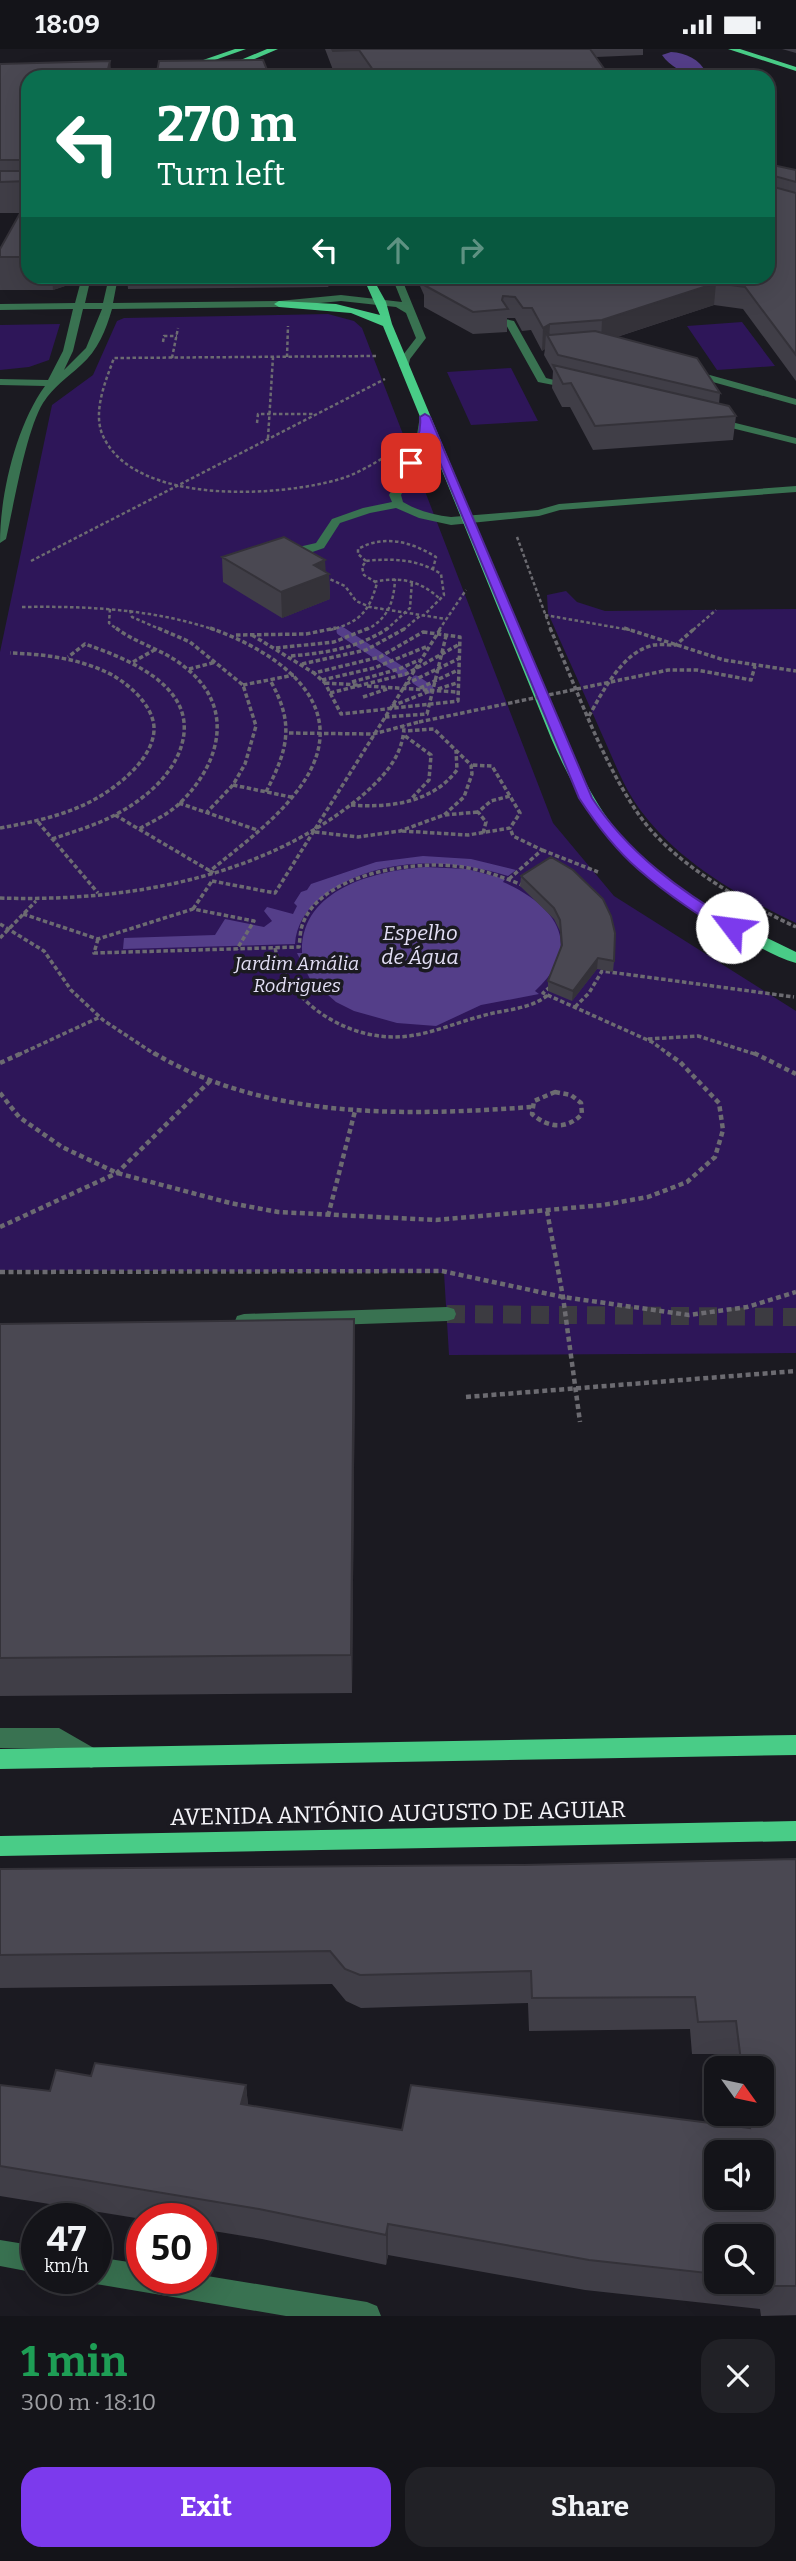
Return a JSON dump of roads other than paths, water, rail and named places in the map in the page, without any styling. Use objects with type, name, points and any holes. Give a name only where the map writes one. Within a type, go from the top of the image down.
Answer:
[{"type":"main road","points":[[181,70],[225,52],[243,49]]},
{"type":"main road","points":[[220,70],[276,49],[280,58]]},
{"type":"main road","points":[[732,49],[796,69]]},
{"type":"main road","points":[[756,49],[796,61]]},
{"type":"main road","points":[[159,70],[195,58],[203,52]]},
{"type":"main road","points":[[225,52],[257,70]]},
{"type":"main road","points":[[371,284],[381,302],[404,366],[575,776],[600,821],[642,865],[668,887],[732,927],[796,958]]},
{"type":"main road","points":[[279,304],[360,312],[380,318],[387,324]]},
{"type":"main road","points":[[0,1759],[793,1749]]},
{"type":"main road","name":"AVENIDA ANTÓNIO AUGUSTO DE AGUIAR","points":[[0,1846],[796,1831]]},
{"type":"street","points":[[0,539],[26,434],[36,406],[52,383],[68,351],[86,284]]},
{"type":"street","points":[[0,382],[52,383],[77,367],[92,349],[105,324],[110,284]]},
{"type":"street","points":[[335,298],[363,289],[365,284]]},
{"type":"street","points":[[400,284],[421,338],[405,359],[404,366]]},
{"type":"street","points":[[0,307],[279,304],[335,298],[403,305],[411,312]]},
{"type":"street","points":[[509,321],[542,380],[582,389]]},
{"type":"street","points":[[679,370],[796,402]]},
{"type":"street","points":[[425,417],[426,426],[421,445],[395,495],[398,504],[411,512],[439,519],[466,514],[539,513],[559,507],[796,489]]},
{"type":"street","points":[[702,418],[796,441]]},
{"type":"street","points":[[274,554],[306,550],[320,545],[336,521],[367,510],[398,504]]},
{"type":"street","points":[[230,1321],[447,1314]]},
{"type":"street","points":[[0,1738],[59,1738],[91,1758]]},
{"type":"street","points":[[0,2253],[21,2257]]},
{"type":"street","points":[[217,2290],[367,2316]]},
{"type":"water","points":[[671,52],[682,54],[692,58],[704,70],[680,70],[662,55]]},
{"type":"water","points":[[423,856],[471,859],[516,870],[508,876],[461,866],[411,864],[363,874],[341,884],[311,907],[300,924],[295,944],[123,949],[124,938],[215,935],[225,919],[264,927],[272,921],[264,911],[267,907],[293,914],[297,906],[294,903],[301,892],[307,890],[311,884],[376,862]]},
{"type":"water","name":"Espelho de Água","points":[[425,867],[467,869],[505,879],[503,882],[522,891],[550,915],[558,928],[561,943],[559,958],[550,974],[535,991],[539,994],[481,1005],[436,1026],[397,1023],[354,1011],[336,1002],[310,979],[297,953],[302,953],[305,931],[313,913],[327,899],[344,887],[363,879]]},
{"type":"waterway","points":[[341,631],[403,672]]},
{"type":"waterway","points":[[416,680],[429,689]]},
{"type":"tunnel","points":[[447,1314],[796,1317]]},
{"type":"park label","name":"Jardim Amália Rodrigues","points":[[297,974]]}]
